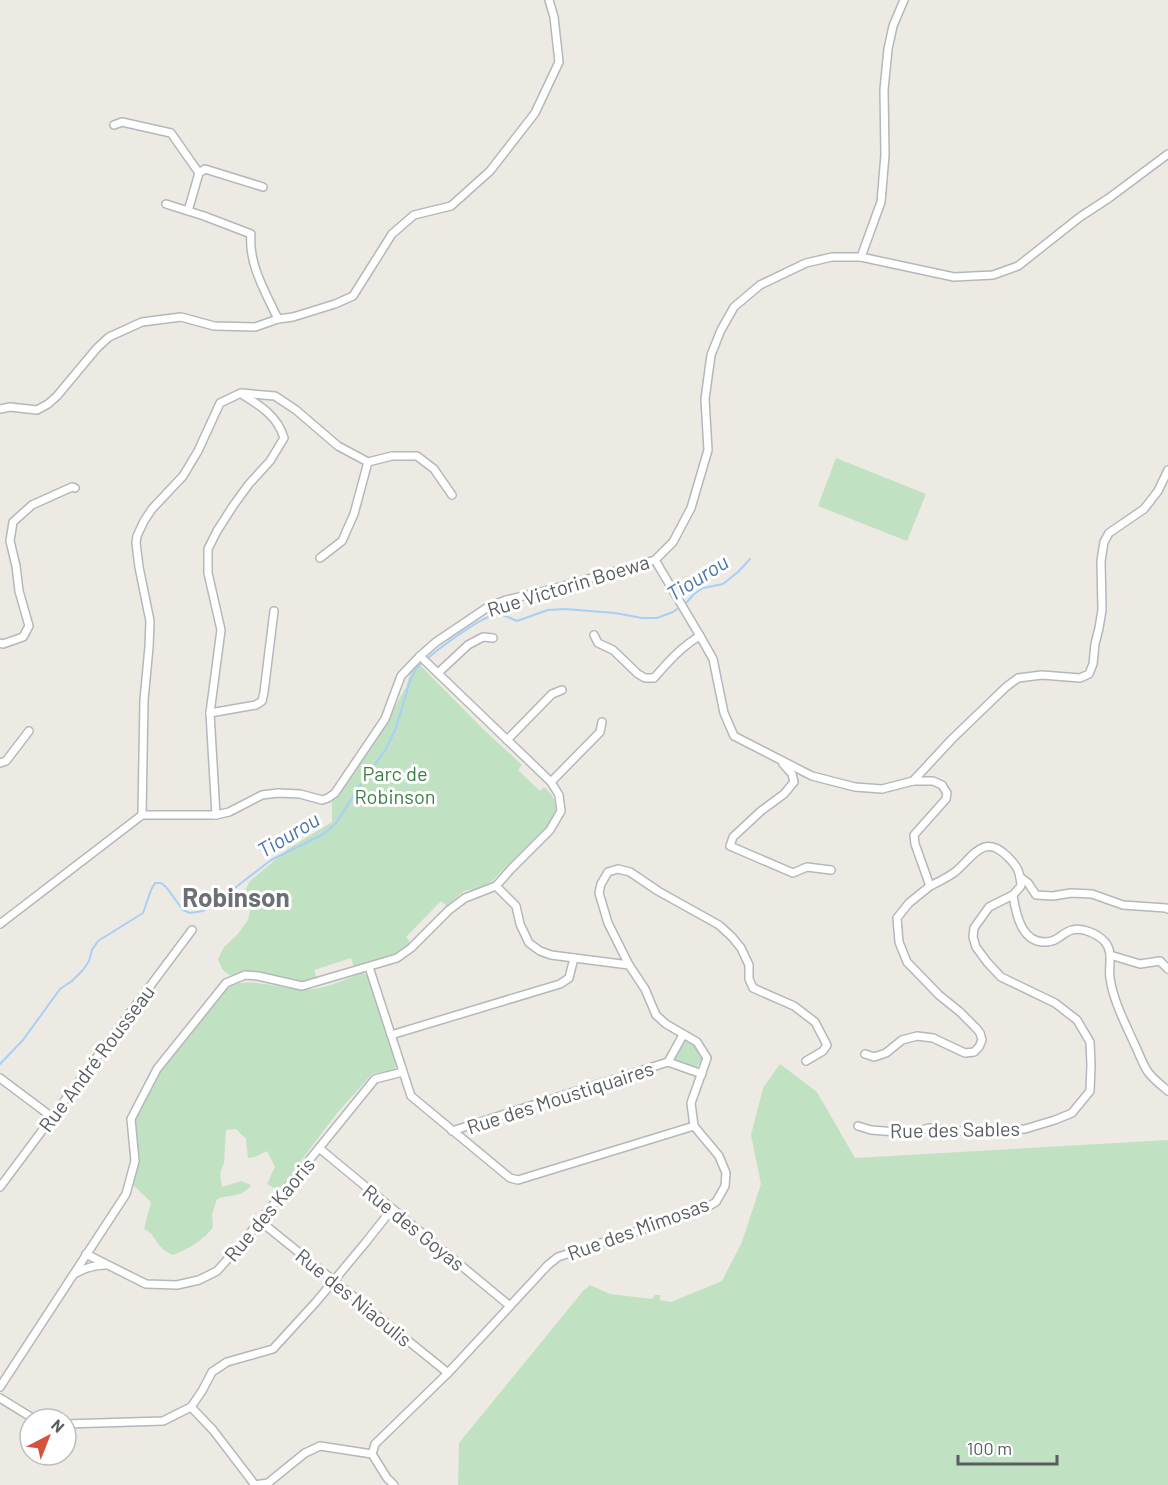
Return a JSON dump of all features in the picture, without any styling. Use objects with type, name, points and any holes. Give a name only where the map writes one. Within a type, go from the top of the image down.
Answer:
[{"type":"street","points":[[0,409],[10,407],[37,410],[48,404],[109,337],[142,322],[181,317],[214,326],[255,327],[335,304],[353,296],[392,234],[414,215],[451,206],[490,171],[535,113],[559,62],[554,17],[549,0]]},
{"type":"street","points":[[861,257],[881,202],[885,155],[884,90],[888,49],[893,26],[904,0]]},
{"type":"street","points":[[114,125],[122,122],[171,133],[200,173]]},
{"type":"street","name":"Rue Victorin Boewa","points":[[142,815],[216,815],[229,812],[262,795],[278,793],[300,794],[322,800],[328,798],[335,793],[385,719],[401,676],[423,659],[436,642],[483,609],[506,600],[655,560],[673,543],[691,508],[708,450],[705,399],[711,355],[734,307],[760,285],[806,263],[832,258],[861,257],[954,277],[993,274],[1018,266],[1080,216],[1109,198],[1168,154]]},
{"type":"street","points":[[188,211],[200,173],[205,170],[263,188]]},
{"type":"street","points":[[166,204],[251,234],[250,245],[257,273],[278,319]]},
{"type":"street","points":[[216,815],[210,713],[221,630],[208,573],[208,549],[233,506],[270,461],[284,438],[281,425],[261,406],[241,393]]},
{"type":"street","points":[[0,924],[142,815],[144,700],[150,621],[139,567],[137,536],[152,509],[183,476],[198,451],[220,403],[241,393],[275,396],[296,410],[338,446],[368,462],[392,456],[417,456],[434,470],[452,495]]},
{"type":"street","points":[[320,558],[342,541],[354,514],[368,462]]},
{"type":"street","points":[[913,781],[952,739],[1018,678],[1042,675],[1080,678],[1089,674],[1093,664],[1100,619],[1101,561],[1104,542],[1109,533],[1144,509],[1158,491],[1168,470]]},
{"type":"street","points":[[0,643],[23,637],[29,626],[19,591],[10,541],[13,522],[32,506],[72,487],[75,488]]},
{"type":"street","points":[[655,560],[712,659],[724,714],[735,736],[812,776],[855,786],[882,789],[913,781],[933,781],[942,785],[947,793],[946,799],[914,835],[930,886]]},
{"type":"street","points":[[210,713],[256,705],[261,700],[264,692],[274,611]]},
{"type":"street","points":[[594,635],[598,643],[613,650],[645,678],[654,678],[676,653],[700,636]]},
{"type":"street","points":[[438,673],[468,645],[483,638],[493,638]]},
{"type":"street","points":[[0,1387],[126,1194],[135,1161],[131,1119],[157,1069],[226,983],[245,975],[302,986],[397,958],[465,898],[496,886],[550,830],[561,811],[559,795],[550,782],[423,659]]},
{"type":"street","points":[[507,740],[552,694],[562,690]]},
{"type":"street","points":[[550,782],[600,732],[602,722]]},
{"type":"street","points":[[0,763],[6,762],[28,731]]},
{"type":"street","points":[[778,758],[792,774],[794,782],[784,794],[761,811],[733,837],[730,846],[793,873],[807,867],[831,870]]},
{"type":"street","points":[[865,1054],[874,1057],[886,1053],[902,1040],[917,1036],[933,1038],[964,1053],[974,1052],[979,1047],[982,1040],[980,1033],[907,962],[899,942],[897,918],[909,903],[930,886],[955,872],[982,847],[991,845],[1001,849],[1017,866],[1021,886],[1014,895],[1016,915],[1024,931],[1031,938],[1043,943],[1055,940],[1073,929],[1098,936],[1104,941],[1110,955],[1110,978],[1123,1020],[1150,1074],[1168,1091]]},
{"type":"street","points":[[369,967],[411,1096],[510,1178],[518,1180],[694,1126],[691,1104],[707,1058],[697,1042],[666,1024],[656,1015],[645,989],[629,965],[608,922],[599,892],[608,872],[618,869],[630,872],[658,891],[719,925],[732,937],[741,948],[749,965],[749,979],[753,988],[794,1006],[814,1022],[827,1045],[824,1051],[806,1061]]},
{"type":"street","points":[[1020,877],[1036,895],[1092,894],[1123,905],[1168,909]]},
{"type":"street","points":[[496,886],[516,906],[520,924],[529,943],[540,951],[551,955],[629,965]]},
{"type":"street","name":"Rue des Sables","points":[[858,1126],[870,1130],[910,1132],[929,1128],[956,1131],[1025,1129],[1072,1113],[1090,1091],[1090,1042],[1077,1020],[1055,1003],[1001,977],[976,947],[973,938],[974,928],[989,907],[1014,895]]},
{"type":"street","name":"Rue André Rousseau","points":[[0,1187],[192,930]]},
{"type":"street","points":[[1110,955],[1140,964],[1160,961],[1168,969]]},
{"type":"street","points":[[391,1035],[560,984],[569,978],[574,958]]},
{"type":"street","name":"Rue des Moustiquaires","points":[[668,1062],[683,1035]]},
{"type":"street","name":"Rue des Moustiquaires","points":[[452,1131],[668,1062],[702,1074]]},
{"type":"street","name":"Rue des Kaoris","points":[[86,1254],[146,1284],[177,1285],[198,1280],[217,1271],[375,1079],[403,1072]]},
{"type":"street","points":[[0,1078],[52,1118]]},
{"type":"street","name":"Rue des Mimosas","points":[[372,1454],[375,1444],[448,1373],[558,1257],[702,1210],[716,1202],[725,1186],[726,1173],[719,1156],[694,1126]]},
{"type":"street","name":"Rue des Goyas","points":[[319,1148],[510,1306]]},
{"type":"street","points":[[78,1424],[163,1420],[191,1407],[212,1372],[227,1362],[273,1349],[334,1281],[392,1209]]},
{"type":"street","name":"Rue des Niaoulis","points":[[260,1221],[448,1373]]},
{"type":"street","points":[[73,1274],[97,1265],[110,1266]]},
{"type":"street","points":[[0,1398],[18,1409]]},
{"type":"street","points":[[191,1407],[213,1430],[255,1485],[268,1483],[305,1453],[320,1446],[372,1454],[394,1485]]},
{"type":"green space","points":[[836,458],[926,494],[907,541],[818,506]]},
{"type":"green space","name":"Parc de Robinson","points":[[418,663],[522,765],[518,770],[540,791],[544,787],[548,791],[555,801],[554,819],[490,883],[481,888],[464,891],[447,906],[441,901],[406,937],[409,945],[400,952],[354,967],[351,958],[314,970],[317,979],[299,982],[229,975],[222,969],[218,959],[224,947],[248,920],[252,902],[246,889],[249,882],[288,849],[332,822],[332,801],[382,730],[406,687],[410,673]]},
{"type":"green space","points":[[363,973],[367,975],[396,1064],[395,1070],[372,1074],[338,1112],[280,1188],[276,1189],[267,1184],[275,1167],[267,1151],[248,1158],[246,1139],[236,1129],[226,1130],[224,1163],[220,1173],[222,1187],[241,1181],[251,1185],[240,1194],[217,1199],[212,1214],[213,1227],[200,1240],[173,1255],[165,1251],[144,1229],[151,1202],[132,1184],[138,1146],[135,1117],[158,1075],[221,994],[233,985],[250,983],[293,989],[313,989]]},
{"type":"green space","points":[[688,1040],[699,1047],[703,1058],[697,1067],[681,1064],[674,1058],[682,1043]]},
{"type":"green space","points":[[780,1064],[817,1092],[855,1158],[1168,1140],[1168,1485],[458,1485],[459,1443],[590,1285],[610,1294],[652,1299],[655,1295],[660,1295],[660,1300],[671,1302],[722,1281],[742,1242],[761,1184],[751,1135],[763,1088]]},
{"type":"waterway","name":"Tiourou","points":[[427,659],[471,627],[495,615],[517,621],[548,610],[565,609],[657,618],[673,612],[703,588],[723,584],[750,559]]},
{"type":"waterway","name":"Tiourou","points":[[0,1064],[23,1040],[60,989],[83,970],[98,941],[143,913],[155,883],[161,883],[166,887],[183,910],[190,913],[203,911],[271,860],[324,834],[336,823],[386,749],[396,728],[410,681],[417,667],[423,662]]},
{"type":"district","name":"Robinson","points":[[236,896]]}]
